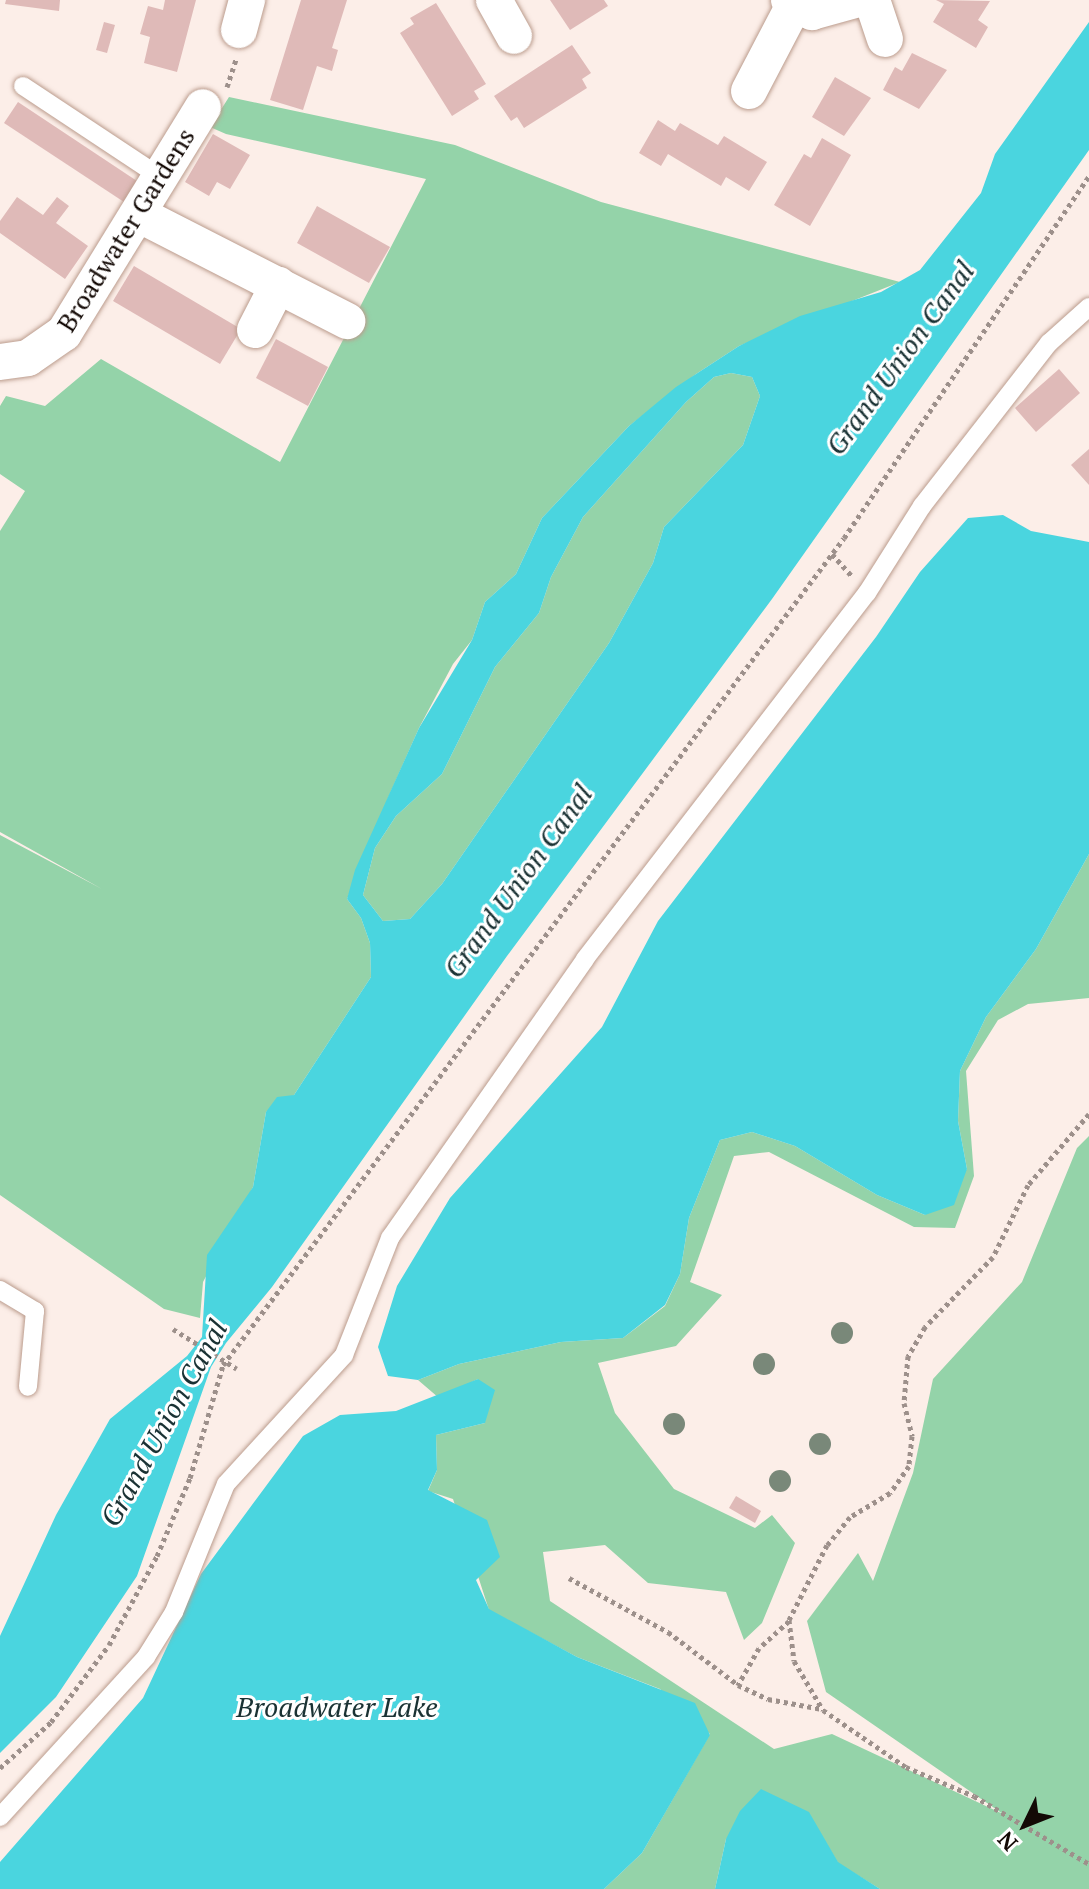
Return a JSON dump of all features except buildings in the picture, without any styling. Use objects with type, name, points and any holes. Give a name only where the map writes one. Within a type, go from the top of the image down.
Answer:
[{"type":"street","points":[[494,0],[514,36]]},
{"type":"street","points":[[749,91],[792,2],[812,12],[855,0]]},
{"type":"street","points":[[872,0],[885,39]]},
{"type":"street","name":"Broadwater Gardens","points":[[0,362],[38,353],[64,333],[140,215],[159,176],[203,107]]},
{"type":"street","points":[[140,215],[347,321]]},
{"type":"street","points":[[255,330],[278,285]]},
{"type":"lane","points":[[23,86],[159,176]]},
{"type":"lane","points":[[0,1817],[146,1657],[174,1612],[226,1484],[344,1355],[390,1238],[585,959],[867,593],[922,506],[1049,343],[1089,307]]},
{"type":"lane","points":[[0,1290],[35,1311],[28,1387]]},
{"type":"path","points":[[203,107],[227,87],[243,15]]},
{"type":"path","points":[[0,1768],[51,1722],[109,1645],[157,1556],[190,1478],[223,1365],[844,538],[1089,176]]},
{"type":"path","points":[[738,1685],[759,1648],[789,1620],[827,1545],[850,1517],[890,1493],[909,1466],[912,1436],[904,1403],[908,1356],[925,1327],[993,1257],[1028,1185],[1089,1114]]},
{"type":"path","points":[[173,1329],[237,1369]]},
{"type":"path","points":[[569,1578],[668,1632],[738,1685],[768,1699],[823,1710],[906,1767],[974,1796],[1089,1864]]},
{"type":"path","points":[[789,1620],[794,1661],[823,1710]]},
{"type":"green space","points":[[229,97],[455,145],[601,202],[900,282],[739,346],[696,374],[629,426],[542,518],[516,574],[485,602],[472,640],[453,664],[419,728],[347,899],[361,918],[370,943],[371,977],[294,1095],[266,1112],[253,1187],[203,1282],[200,1318],[164,1309],[0,1195],[0,835],[102,889],[0,832],[0,531],[25,491],[0,474],[0,406],[6,396],[45,406],[101,359],[280,462],[426,179],[226,134],[210,127]]},
{"type":"green space","points":[[731,373],[752,377],[760,396],[743,445],[664,527],[653,563],[609,643],[442,884],[410,919],[383,921],[363,895],[375,848],[396,816],[442,774],[495,667],[539,613],[551,577],[583,517],[686,402],[714,377]]},
{"type":"green space","points":[[1089,854],[1089,998],[1028,1004],[998,1020],[966,1071],[974,1176],[955,1228],[914,1227],[769,1152],[734,1156],[690,1282],[722,1295],[676,1346],[598,1363],[615,1413],[674,1489],[755,1528],[772,1515],[795,1543],[762,1623],[744,1640],[726,1592],[648,1583],[605,1545],[543,1552],[550,1601],[774,1749],[832,1734],[1003,1814],[826,1692],[807,1621],[858,1553],[873,1581],[913,1473],[933,1379],[1022,1282],[1077,1148],[1089,1136],[1089,1889],[880,1889],[838,1863],[808,1812],[726,1839],[715,1889],[604,1889],[642,1853],[710,1734],[660,1689],[577,1657],[489,1610],[453,1499],[428,1491],[437,1470],[436,1435],[485,1423],[478,1379],[439,1398],[418,1380],[459,1364],[561,1342],[623,1338],[665,1306],[680,1274],[689,1218],[720,1140],[752,1132],[795,1146],[877,1195],[925,1215],[967,1169],[958,1121],[960,1071],[986,1017],[1036,949]]},
{"type":"water","name":"Grand Union Canal","points":[[1089,22],[1089,150],[772,599],[507,956],[272,1287],[226,1343],[211,1367],[137,1576],[56,1697],[0,1753],[0,1636],[56,1515],[110,1419],[187,1356],[202,1337],[207,1255],[253,1187],[266,1112],[277,1097],[294,1095],[371,977],[370,943],[361,918],[347,899],[355,870],[419,728],[472,640],[485,602],[516,574],[542,518],[629,426],[676,387],[739,346],[800,316],[881,292],[920,270],[981,193],[995,154]],"holes":[[[731,373],[752,377],[760,396],[743,445],[664,527],[653,563],[609,643],[442,884],[410,919],[383,921],[363,895],[375,848],[396,816],[442,774],[495,667],[539,613],[551,577],[583,517],[686,402],[714,377]]]},
{"type":"water","points":[[1003,515],[1031,531],[1089,542],[1089,854],[1036,949],[986,1017],[960,1071],[958,1121],[967,1169],[954,1205],[925,1215],[877,1195],[795,1146],[752,1132],[720,1140],[689,1218],[680,1274],[665,1305],[623,1338],[561,1342],[459,1364],[418,1380],[388,1376],[378,1347],[397,1286],[450,1198],[602,1027],[658,921],[876,637],[920,572],[968,518]]},
{"type":"water","name":"Broadwater Lake","points":[[478,1379],[495,1390],[485,1423],[436,1435],[437,1470],[428,1490],[487,1520],[500,1557],[476,1580],[489,1609],[577,1657],[695,1703],[710,1735],[642,1853],[604,1889],[0,1889],[0,1862],[143,1698],[201,1574],[303,1436],[340,1415],[396,1411]]},
{"type":"water","points":[[761,1789],[809,1812],[838,1862],[880,1889],[715,1889],[726,1839],[740,1811]]}]
